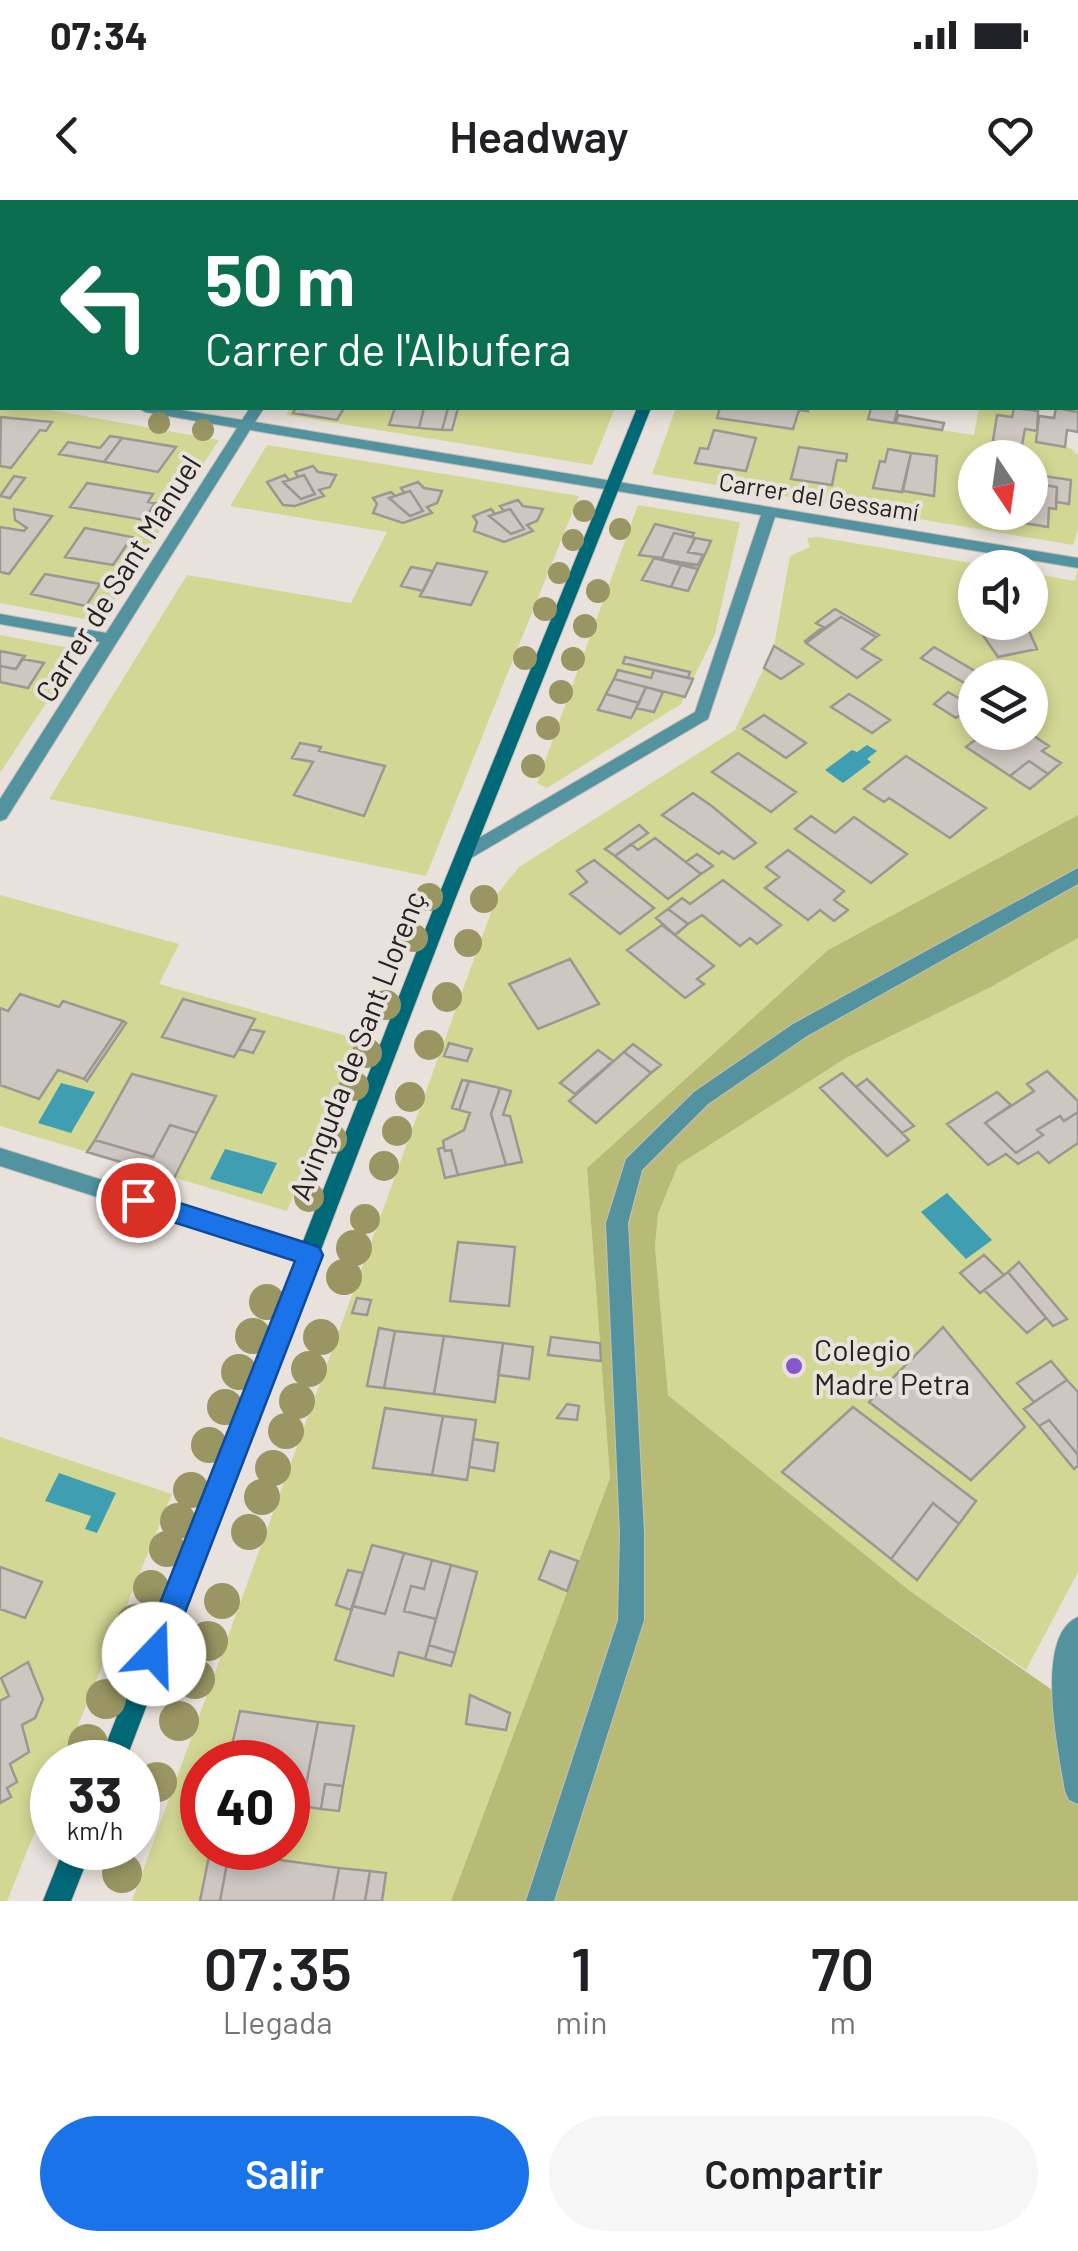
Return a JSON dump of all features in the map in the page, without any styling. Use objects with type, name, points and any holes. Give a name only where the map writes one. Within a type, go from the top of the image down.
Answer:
[{"type":"street","name":"Carrer del Gessamí","points":[[176,410],[252,415],[610,486],[1078,563]]},
{"type":"street","name":"Avinguda de Sant Llorenç","points":[[121,1740],[610,486],[643,410]]},
{"type":"street","name":"Carrer de Sant Manuel","points":[[0,814],[252,415]]},
{"type":"street","points":[[466,854],[702,715],[770,513]]},
{"type":"street","points":[[0,619],[111,639]]},
{"type":"street","points":[[540,1901],[631,1620],[632,1532],[617,1223],[632,1165],[701,1098],[800,1030],[1078,875]]},
{"type":"street","points":[[0,1157],[310,1255]]},
{"type":"street","points":[[1078,1630],[1072,1635],[1063,1686],[1078,1791]]},
{"type":"street","points":[[58,1901],[70,1870]]},
{"type":"green space","points":[[0,410],[50,410],[219,440],[100,622],[0,603]]},
{"type":"green space","points":[[289,410],[614,410],[592,465],[286,415]]},
{"type":"green space","points":[[675,410],[898,410],[895,423],[974,435],[979,410],[1039,410],[1036,440],[958,440],[958,526],[652,474]]},
{"type":"green space","points":[[1048,444],[1070,448],[1078,455],[1078,529],[1073,545],[984,530],[1048,530]]},
{"type":"green space","points":[[267,445],[579,496],[426,876],[49,799],[187,575],[351,603],[387,532],[230,506]]},
{"type":"green space","points":[[638,505],[740,522],[715,634],[681,704],[547,788],[537,783]]},
{"type":"green space","points":[[818,537],[958,561],[958,640],[1048,640],[1048,576],[1075,581],[1078,567],[1078,815],[828,950],[587,1168],[610,1478],[451,1901],[132,1901],[143,1870],[160,1870],[160,1824],[180,1769],[180,1870],[310,1870],[310,1740],[190,1740],[498,893],[519,867],[735,730],[774,646],[790,556],[810,547],[807,538]]},
{"type":"green space","points":[[0,635],[81,650],[0,773]]},
{"type":"green space","points":[[1078,815],[1078,938],[989,988],[846,1058],[678,1165],[658,1214],[655,1246],[668,1395],[910,1591],[1078,1708],[1078,1901],[451,1901],[610,1478],[587,1168],[828,950]]},
{"type":"green space","points":[[0,895],[179,944],[159,984],[358,1039],[287,1211],[0,1126]]},
{"type":"green space","points":[[1078,938],[1078,1572],[1026,1670],[910,1591],[668,1395],[655,1246],[658,1214],[677,1165],[846,1058],[989,988]]},
{"type":"green space","points":[[0,1437],[172,1494],[72,1740],[30,1740],[30,1844],[7,1901],[0,1901]]},
{"type":"water","points":[[867,745],[877,751],[867,759],[871,762],[843,783],[825,770],[852,750],[857,752]]},
{"type":"water","points":[[61,1083],[95,1092],[71,1133],[38,1123]]},
{"type":"water","points":[[225,1149],[277,1163],[262,1194],[210,1179]]},
{"type":"water","points":[[947,1193],[992,1240],[966,1259],[921,1212]]},
{"type":"water","points":[[59,1473],[116,1493],[97,1533],[85,1529],[91,1516],[45,1501]]},
{"type":"building","points":[[295,410],[343,410],[337,420],[293,413]]},
{"type":"building","points":[[394,410],[424,410],[419,428],[389,425]]},
{"type":"building","points":[[424,410],[447,410],[442,430],[419,428]]},
{"type":"building","points":[[447,410],[457,410],[452,430],[442,430]]},
{"type":"building","points":[[719,410],[799,410],[793,429],[717,418]]},
{"type":"building","points":[[870,410],[897,410],[894,423],[868,419]]},
{"type":"building","points":[[1014,410],[1038,411],[1037,431],[1025,429],[1023,440],[993,440],[997,415],[1012,417]]},
{"type":"building","points":[[1056,410],[1078,412],[1078,432],[1067,430],[1065,447],[1036,440],[1039,416],[1054,418]]},
{"type":"building","points":[[898,415],[944,423],[942,430],[896,423]]},
{"type":"building","points":[[1,417],[52,422],[46,431],[40,430],[11,468],[0,466]]},
{"type":"building","points":[[714,430],[756,438],[746,471],[695,463],[700,448],[708,449]]},
{"type":"building","points":[[110,436],[122,438],[104,462],[59,454],[68,442],[100,448]]},
{"type":"building","points":[[122,438],[176,447],[158,472],[104,462]]},
{"type":"building","points":[[799,447],[847,454],[846,461],[837,460],[832,485],[791,479]]},
{"type":"building","points":[[888,449],[911,453],[902,492],[873,488],[880,461],[885,462]]},
{"type":"building","points":[[911,453],[937,456],[934,496],[903,491]]},
{"type":"building","points":[[313,466],[318,472],[336,475],[330,487],[319,490],[324,496],[295,506],[283,505],[267,482],[285,475],[289,480],[283,482],[301,499],[315,494],[304,475],[298,477],[295,472]]},
{"type":"building","points":[[304,475],[315,494],[301,499],[283,482]]},
{"type":"building","points":[[14,476],[25,478],[10,498],[0,496]]},
{"type":"building","points":[[1048,477],[1071,480],[1069,504],[1056,502],[1057,487],[1048,486]]},
{"type":"building","points":[[418,482],[424,488],[442,491],[437,503],[427,507],[432,513],[403,523],[373,513],[377,504],[373,498],[391,492],[395,496],[389,498],[410,516],[423,511],[410,491],[404,493],[401,488]]},
{"type":"building","points":[[87,483],[153,494],[148,502],[155,503],[144,520],[70,507]]},
{"type":"building","points":[[1048,486],[1057,487],[1056,509],[1049,508],[1048,527]]},
{"type":"building","points":[[410,491],[423,511],[410,516],[389,498]]},
{"type":"building","points":[[518,500],[523,506],[543,509],[537,521],[527,525],[533,531],[504,542],[474,531],[477,522],[473,516],[491,509],[495,514],[489,516],[511,534],[524,529],[510,509],[504,511],[500,506]]},
{"type":"building","points":[[14,509],[52,516],[9,574],[0,572],[0,527],[24,531],[27,528],[15,520]]},
{"type":"building","points":[[510,509],[524,529],[511,534],[489,516]]},
{"type":"building","points":[[655,524],[694,533],[692,537],[674,533],[662,558],[639,555]]},
{"type":"building","points":[[85,528],[132,537],[113,565],[65,557]]},
{"type":"building","points":[[674,533],[695,538],[688,552],[703,555],[698,565],[654,558],[662,558]]},
{"type":"building","points":[[695,538],[711,541],[698,569],[681,565],[698,565],[703,555],[688,552]]},
{"type":"building","points":[[654,558],[681,565],[671,587],[642,580]]},
{"type":"building","points":[[437,563],[487,572],[471,605],[420,596]]},
{"type":"building","points":[[681,565],[698,569],[688,591],[671,587]]},
{"type":"building","points":[[411,567],[433,571],[423,591],[401,586]]},
{"type":"building","points":[[45,574],[100,584],[86,606],[31,594]]},
{"type":"building","points":[[835,609],[879,635],[876,637],[841,617],[804,642],[823,627],[816,623]]},
{"type":"building","points":[[841,617],[876,637],[862,649],[881,660],[857,678],[806,643]]},
{"type":"building","points":[[986,640],[1033,640],[1037,649],[998,657]]},
{"type":"building","points":[[774,646],[803,664],[781,679],[764,668]]},
{"type":"building","points":[[934,647],[958,661],[958,679],[921,658]]},
{"type":"building","points":[[0,651],[25,656],[16,669],[0,666]]},
{"type":"building","points":[[625,657],[690,672],[688,678],[623,663]]},
{"type":"building","points":[[22,659],[44,663],[28,688],[0,682],[0,666],[16,669]]},
{"type":"building","points":[[618,670],[651,678],[654,670],[693,679],[685,697],[614,679]]},
{"type":"building","points":[[614,679],[646,687],[639,703],[606,694]]},
{"type":"building","points":[[646,687],[663,692],[654,712],[636,708]]},
{"type":"building","points":[[948,692],[958,698],[958,716],[956,718],[934,704]]},
{"type":"building","points":[[606,694],[639,703],[631,718],[598,710]]},
{"type":"building","points":[[849,694],[890,720],[872,733],[831,707]]},
{"type":"building","points":[[764,715],[806,743],[786,758],[743,729]]},
{"type":"building","points":[[300,743],[385,766],[364,816],[294,795],[313,762],[292,758]]},
{"type":"building","points":[[971,750],[1043,750],[1061,763],[1048,774],[1029,761],[1010,776]]},
{"type":"building","points":[[738,753],[796,792],[771,812],[712,772]]},
{"type":"building","points":[[906,756],[986,808],[950,838],[889,798],[884,802],[864,789]]},
{"type":"building","points":[[1029,761],[1048,774],[1030,789],[1010,776]]},
{"type":"building","points":[[693,793],[756,843],[734,859],[722,851],[719,854],[662,815]]},
{"type":"building","points":[[811,816],[835,833],[854,817],[907,854],[871,883],[795,829]]},
{"type":"building","points":[[639,825],[648,833],[615,856],[605,849]]},
{"type":"building","points":[[655,838],[701,874],[668,899],[615,856],[631,844],[638,850]]},
{"type":"building","points":[[788,850],[844,891],[834,900],[848,910],[834,921],[820,910],[808,920],[765,888],[779,877],[766,867]]},
{"type":"building","points":[[697,854],[713,866],[701,874],[686,862]]},
{"type":"building","points":[[594,860],[654,908],[620,934],[570,894],[587,882],[577,871]]},
{"type":"building","points":[[723,880],[781,925],[757,944],[750,938],[740,946],[702,915],[688,924],[668,909],[682,898],[690,904]]},
{"type":"building","points":[[668,909],[688,924],[675,935],[656,918]]},
{"type":"building","points":[[662,925],[714,966],[697,979],[704,984],[685,998],[627,950]]},
{"type":"building","points":[[570,959],[599,1004],[538,1029],[509,984]]},
{"type":"building","points":[[20,994],[59,1007],[63,1001],[123,1021],[84,1079],[58,1070],[39,1099],[0,1085],[0,1008],[8,1011]]},
{"type":"building","points":[[183,999],[255,1019],[234,1057],[162,1037]]},
{"type":"building","points":[[123,1021],[126,1023],[87,1081],[84,1079]]},
{"type":"building","points":[[250,1029],[264,1032],[253,1053],[239,1049]]},
{"type":"building","points":[[449,1043],[472,1049],[467,1061],[444,1056]]},
{"type":"building","points":[[633,1044],[661,1065],[651,1073],[624,1052]]},
{"type":"building","points":[[598,1050],[613,1061],[575,1094],[560,1083]]},
{"type":"building","points":[[624,1052],[651,1073],[596,1123],[569,1101]]},
{"type":"building","points":[[1047,1071],[1078,1101],[1078,1112],[1064,1121],[1060,1116],[1037,1130],[1043,1135],[1016,1153],[985,1123],[1034,1091],[1027,1084]]},
{"type":"building","points":[[842,1073],[909,1140],[887,1156],[820,1088]]},
{"type":"building","points":[[132,1074],[216,1096],[197,1133],[170,1125],[153,1157],[95,1140]]},
{"type":"building","points":[[867,1079],[914,1126],[902,1133],[856,1087]]},
{"type":"building","points":[[462,1080],[469,1081],[459,1110],[452,1108]]},
{"type":"building","points":[[469,1081],[500,1088],[491,1114],[506,1165],[458,1175],[451,1150],[445,1151],[443,1141],[464,1130],[470,1113],[459,1110]]},
{"type":"building","points":[[500,1088],[511,1091],[503,1115],[510,1116],[522,1162],[506,1165],[491,1114]]},
{"type":"building","points":[[997,1092],[1011,1105],[985,1123],[1016,1153],[1043,1135],[1037,1130],[1060,1116],[1064,1121],[1078,1112],[1078,1143],[1049,1163],[1038,1152],[1018,1164],[1006,1154],[988,1165],[947,1124]]},
{"type":"building","points":[[170,1125],[197,1133],[174,1178],[87,1152],[95,1140],[153,1157]]},
{"type":"building","points":[[444,1147],[445,1151],[451,1150],[458,1175],[445,1178],[438,1149]]},
{"type":"building","points":[[458,1242],[515,1247],[509,1306],[450,1301]]},
{"type":"building","points":[[984,1255],[1004,1275],[980,1293],[960,1273]]},
{"type":"building","points":[[1019,1262],[1067,1319],[1053,1326],[1008,1272]]},
{"type":"building","points":[[1008,1272],[1046,1318],[1027,1333],[984,1290]]},
{"type":"building","points":[[357,1298],[371,1300],[367,1315],[352,1313]]},
{"type":"building","points":[[943,1327],[1025,1427],[971,1480],[869,1402]]},
{"type":"building","points":[[379,1328],[395,1331],[384,1388],[367,1386]]},
{"type":"building","points":[[395,1331],[444,1336],[434,1394],[384,1388]]},
{"type":"building","points":[[444,1336],[503,1343],[495,1402],[434,1394]]},
{"type":"building","points":[[551,1337],[600,1343],[601,1361],[548,1355]]},
{"type":"building","points":[[503,1343],[533,1347],[529,1379],[498,1375]]},
{"type":"building","points":[[1051,1361],[1067,1380],[1034,1402],[1017,1383]]},
{"type":"building","points":[[1067,1380],[1078,1392],[1078,1455],[1049,1420],[1039,1426],[1024,1409]]},
{"type":"building","points":[[567,1404],[579,1406],[577,1420],[557,1418]]},
{"type":"building","points":[[853,1407],[976,1501],[959,1524],[933,1503],[891,1559],[782,1472]]},
{"type":"building","points":[[385,1408],[443,1416],[432,1475],[373,1468]]},
{"type":"building","points":[[443,1416],[476,1420],[467,1480],[432,1475]]},
{"type":"building","points":[[1049,1420],[1078,1455],[1078,1466],[1074,1469],[1039,1426]]},
{"type":"building","points":[[473,1439],[498,1443],[494,1471],[469,1467]]},
{"type":"building","points":[[933,1503],[959,1524],[917,1580],[891,1559]]},
{"type":"building","points":[[372,1545],[404,1553],[385,1614],[353,1606]]},
{"type":"building","points":[[550,1551],[578,1561],[567,1591],[539,1579]]},
{"type":"building","points":[[404,1553],[432,1560],[424,1589],[411,1586],[404,1611],[436,1619],[425,1659],[399,1652],[393,1676],[335,1660],[353,1606],[385,1614]]},
{"type":"building","points":[[432,1560],[451,1565],[436,1619],[404,1611],[411,1586],[424,1589]]},
{"type":"building","points":[[451,1565],[477,1572],[455,1653],[429,1645]]},
{"type":"building","points":[[0,1567],[42,1582],[25,1618],[0,1609]]},
{"type":"building","points":[[348,1570],[363,1573],[351,1610],[336,1605]]},
{"type":"building","points":[[429,1645],[455,1653],[451,1666],[425,1659]]},
{"type":"building","points":[[28,1662],[43,1699],[35,1718],[22,1725],[29,1752],[10,1764],[17,1782],[7,1788],[11,1797],[0,1803],[0,1701],[9,1696],[1,1678]]},
{"type":"building","points":[[470,1695],[510,1713],[506,1730],[466,1724]]},
{"type":"building","points":[[240,1711],[318,1722],[310,1764],[310,1740],[233,1740]]},
{"type":"building","points":[[318,1722],[354,1726],[343,1786],[325,1784],[321,1809],[310,1807],[310,1764]]},
{"type":"building","points":[[325,1784],[343,1786],[339,1811],[321,1809]]},
{"type":"building","points":[[310,1864],[339,1868],[333,1901],[220,1901],[226,1870],[310,1870]]},
{"type":"building","points":[[339,1868],[370,1871],[365,1901],[333,1901]]},
{"type":"building","points":[[206,1870],[226,1870],[220,1901],[200,1901]]},
{"type":"building","points":[[370,1871],[386,1873],[382,1901],[365,1901]]},
{"type":"place","name":"Colegio Madre Petra","points":[[794,1366]]},
{"type":"route","points":[[138,1200],[310,1255],[154,1654]]}]
